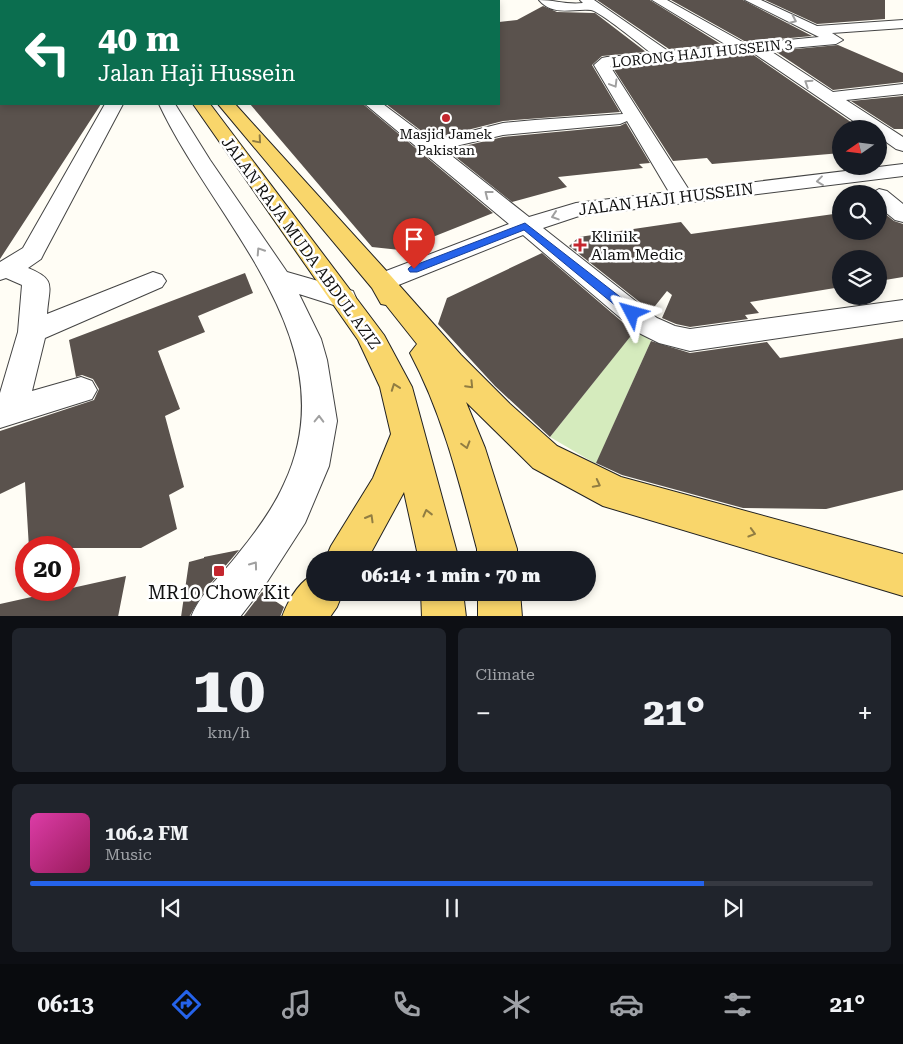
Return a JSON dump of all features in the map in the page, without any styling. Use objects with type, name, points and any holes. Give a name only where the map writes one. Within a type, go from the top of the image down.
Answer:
[{"type":"main road","name":"JALAN RAJA MUDA ABDUL AZIZ","points":[[202,105],[370,335],[396,387],[437,551]]},
{"type":"main road","name":"JALAN RAJA MUDA ABDUL AZIZ","points":[[227,105],[382,282],[440,377],[463,434],[497,551]]},
{"type":"main road","points":[[382,282],[450,364],[498,414],[545,457],[616,493],[903,575]]},
{"type":"main road","points":[[350,551],[386,490],[408,434]]},
{"type":"main road","points":[[303,616],[315,601]]},
{"type":"main road","points":[[443,601],[444,616]]},
{"type":"main road","points":[[499,601],[500,616]]},
{"type":"street","points":[[545,0],[552,5],[563,8],[590,3],[664,55]]},
{"type":"street","points":[[658,0],[750,49],[831,97],[866,120]]},
{"type":"street","points":[[751,0],[815,30],[903,24]]},
{"type":"street","name":"LORONG HAJI HUSSEIN 3","points":[[682,196],[602,65],[607,60],[836,40],[815,30]]},
{"type":"street","points":[[831,97],[903,89]]},
{"type":"street","points":[[4,270],[32,253],[113,105]]},
{"type":"street","points":[[168,105],[200,160],[278,278],[306,339],[312,360],[320,421],[311,466],[292,510],[253,568],[212,616]]},
{"type":"street","points":[[373,105],[502,205],[525,226],[647,325],[669,335],[690,340],[903,310]]},
{"type":"street","points":[[429,148],[503,129],[535,125],[620,120]]},
{"type":"street","points":[[888,135],[903,145]]},
{"type":"street","name":"JALAN HAJI HUSSEIN","points":[[382,282],[525,226],[576,210],[903,170]]},
{"type":"street","points":[[854,177],[864,185]]},
{"type":"street","points":[[887,203],[903,215]]},
{"type":"street","points":[[4,270],[36,281],[32,332],[6,412]]},
{"type":"street","points":[[278,278],[344,298]]},
{"type":"street","points":[[32,332],[153,281]]},
{"type":"street","points":[[6,412],[81,390]]},
{"type":"green space","points":[[636,329],[651,341],[596,464],[550,437]]},
{"type":"building","points":[[597,0],[650,0],[722,45],[669,49]]},
{"type":"building","points":[[671,0],[743,0],[812,36],[746,42]]},
{"type":"building","points":[[765,0],[885,0],[885,19],[817,24]]},
{"type":"building","points":[[543,6],[557,12],[595,13],[646,52],[602,56],[592,65],[620,112],[503,121],[432,139],[387,105],[500,105],[500,22],[517,20]]},
{"type":"building","points":[[838,45],[903,73],[903,82],[833,90],[775,51]]},
{"type":"building","points":[[752,54],[848,120],[832,120],[832,154],[712,164],[707,158],[673,161],[613,68]]},
{"type":"building","points":[[903,96],[903,129],[894,129],[888,125],[888,120],[880,120],[851,101]]},
{"type":"building","points":[[0,105],[100,105],[0,259]]},
{"type":"building","points":[[251,105],[364,105],[493,213],[400,250],[372,247]]},
{"type":"building","points":[[626,123],[650,163],[639,164],[643,168],[558,177],[567,187],[512,202],[447,150],[503,137],[620,126]]},
{"type":"building","points":[[832,214],[832,240],[887,240],[887,215],[894,221],[903,224],[903,277],[887,280],[887,250],[832,250],[832,288],[750,302],[759,313],[745,315],[748,319],[690,327],[662,318],[672,295],[667,291],[651,311],[569,246],[579,237],[681,222],[691,234]]},
{"type":"building","points":[[542,253],[634,332],[550,437],[495,386],[438,324],[447,298]]},
{"type":"building","points":[[245,273],[253,293],[198,316],[205,332],[158,351],[180,409],[165,416],[184,487],[169,495],[177,529],[141,548],[80,548],[80,536],[28,536],[25,482],[0,494],[0,431],[94,400],[99,389],[93,379],[82,375],[76,377],[69,340]]},
{"type":"building","points":[[903,338],[903,490],[826,509],[743,508],[622,475],[596,463],[651,341],[690,353],[767,342],[780,358]]},
{"type":"building","points":[[239,550],[205,590],[190,616],[181,616],[189,562]]},
{"type":"building","points":[[126,576],[118,616],[0,616],[0,604],[15,601],[80,601],[80,586]]},
{"type":"building","points":[[262,592],[284,607],[280,616],[244,616]]},
{"type":"place","name":"Masjid Jamek Pakistan","points":[[446,118]]},
{"type":"place","name":"Klinik Alam Medic","points":[[580,245]]},
{"type":"place","name":"MR10 Chow Kit","points":[[219,571]]},
{"type":"route","points":[[414,269],[525,226],[632,313]]}]
